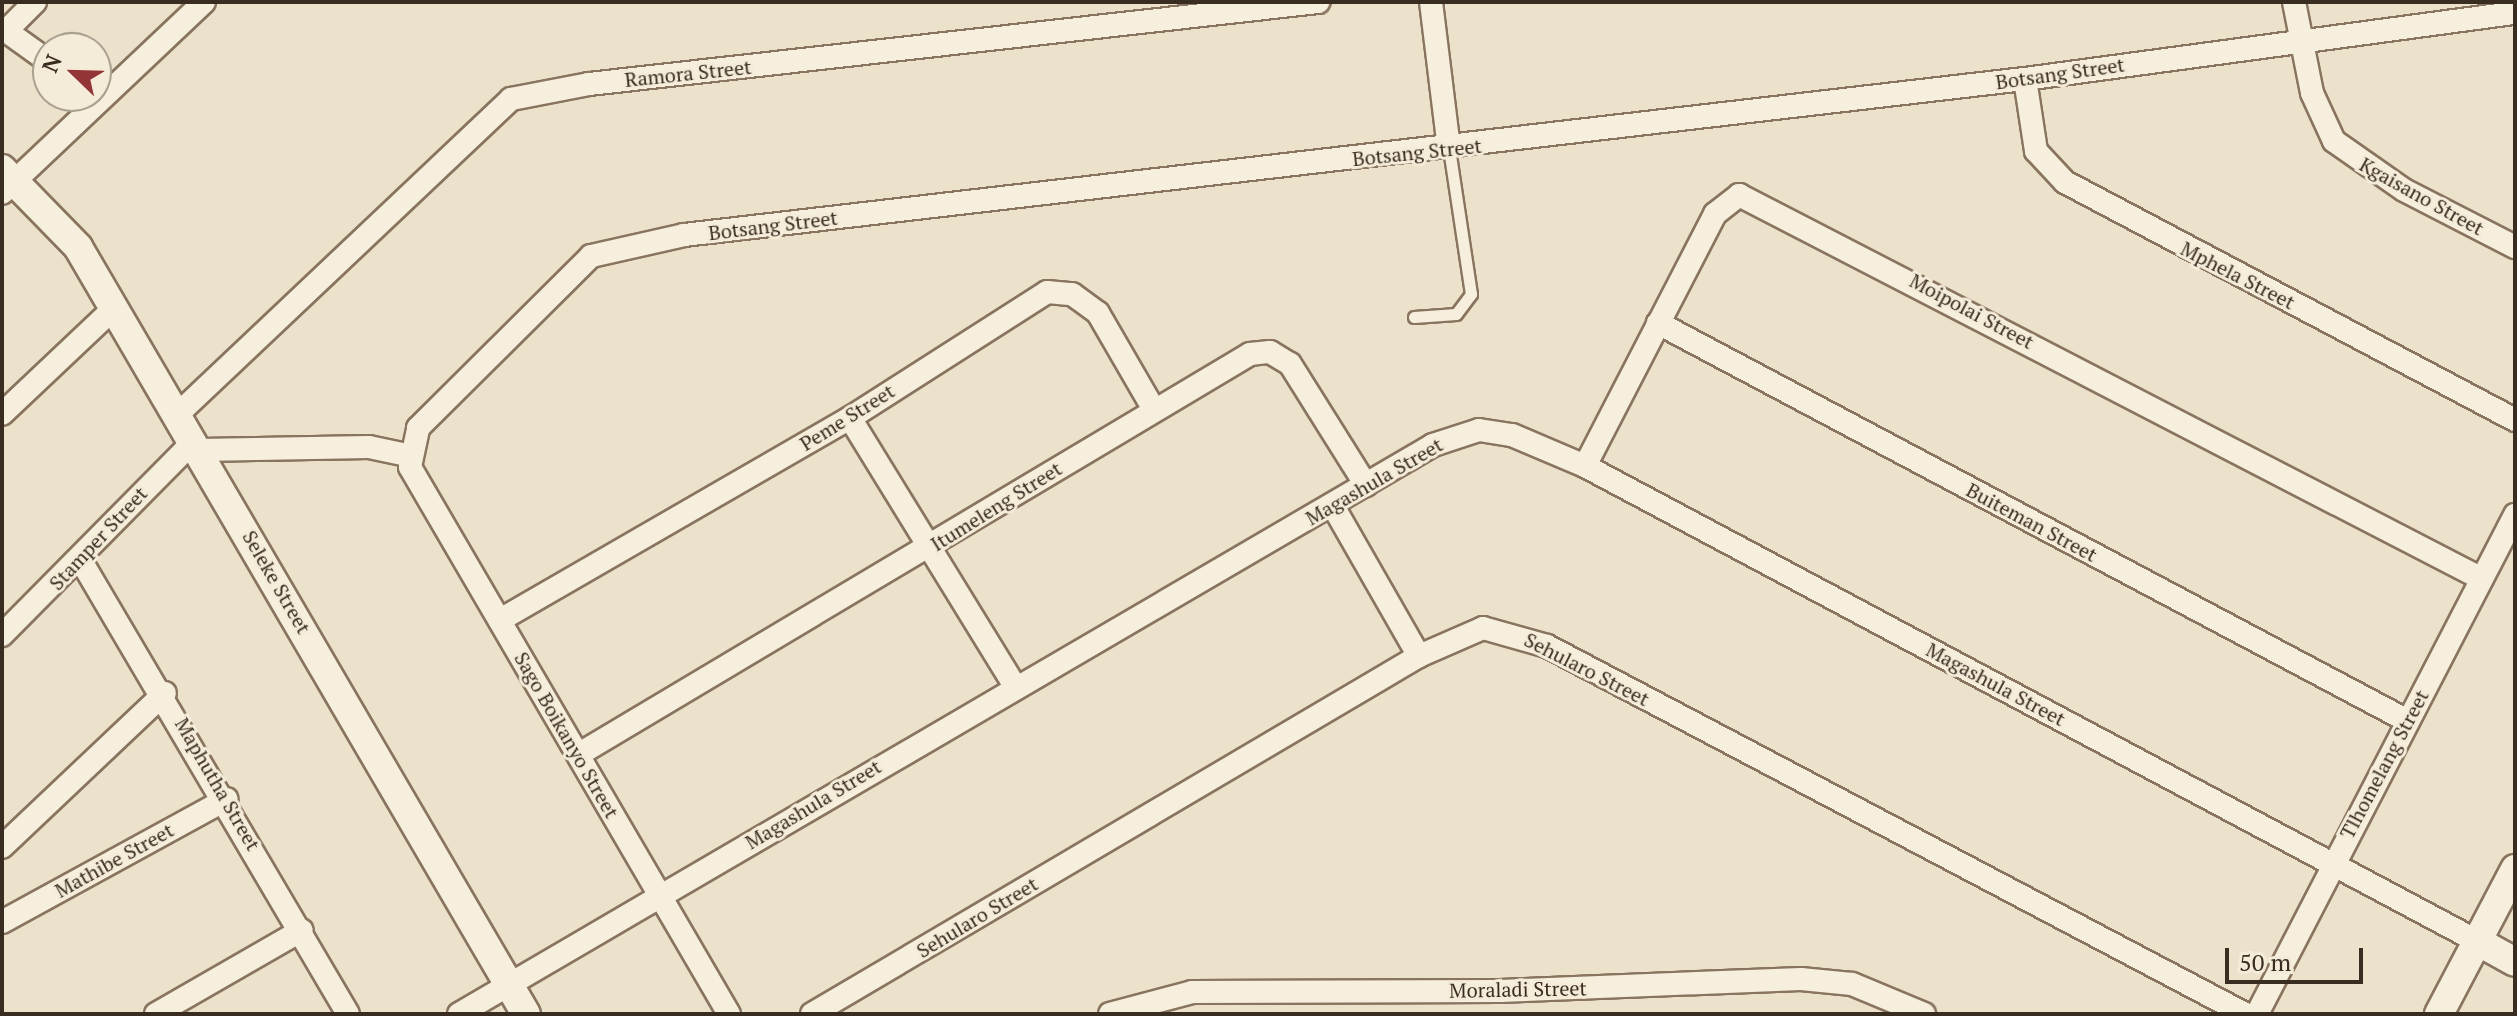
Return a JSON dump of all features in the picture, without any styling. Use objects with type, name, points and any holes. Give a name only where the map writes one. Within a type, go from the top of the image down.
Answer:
[{"type":"street","points":[[32,49],[4,29],[35,2]]},
{"type":"street","points":[[112,86],[204,2]]},
{"type":"street","name":"Ramora Street","points":[[180,412],[511,99],[589,84],[1318,2]]},
{"type":"street","points":[[1431,2],[1449,148]]},
{"type":"street","name":"Kgaisano Street","points":[[2294,2],[2300,39],[2334,141],[2404,190],[2515,247]]},
{"type":"street","name":"Botsang Street","points":[[408,455],[431,412],[564,277],[604,249],[2025,79],[2300,39],[2515,13]]},
{"type":"street","name":"Mphela Street","points":[[2025,79],[2036,151],[2065,182],[2515,420]]},
{"type":"street","points":[[7,180],[83,112]]},
{"type":"street","name":"Seleke Street","points":[[7,180],[78,247],[180,412],[526,1014]]},
{"type":"street","name":"Moipolai Street","points":[[1585,466],[1719,209],[1734,197],[1754,199],[2482,579]]},
{"type":"street","name":"Peme Street","points":[[500,620],[850,418],[993,323],[1058,291],[1098,313],[1153,408]]},
{"type":"street","points":[[2,414],[114,308]]},
{"type":"street","name":"Buiteman Street","points":[[1658,323],[2406,720]]},
{"type":"street","name":"Itumeleng Street","points":[[581,753],[932,546],[1153,408],[1250,354],[1280,355],[1366,485]]},
{"type":"street","points":[[850,418],[932,546],[1014,685]]},
{"type":"street","name":"Magashula Street","points":[[459,1014],[1014,685],[1333,506],[1445,439],[1479,430],[1512,435],[1585,466],[2477,941]]},
{"type":"street","points":[[197,445],[369,447],[408,455]]},
{"type":"street","name":"Stamper Street","points":[[2,635],[197,445]]},
{"type":"street","name":"Sago Boikanyo Street","points":[[408,455],[424,497],[581,753],[658,896],[729,1014]]},
{"type":"street","points":[[1333,506],[1419,656]]},
{"type":"street","name":"Tlhomelang Street","points":[[2257,1014],[2332,862],[2515,515]]},
{"type":"street","name":"Maphutha Street","points":[[80,559],[165,693],[348,1014]]},
{"type":"street","name":"Sehularo Street","points":[[812,1014],[1419,656],[1483,628],[1547,646],[2245,1014]]},
{"type":"street","points":[[2,847],[165,693]]},
{"type":"street","name":"Mathibe Street","points":[[2,922],[227,799]]},
{"type":"street","points":[[2439,1014],[2515,869]]},
{"type":"street","points":[[156,1014],[302,930]]},
{"type":"street","points":[[2477,941],[2515,962]]},
{"type":"street","name":"Moraladi Street","points":[[1110,1014],[1192,992],[1500,1003],[1816,980],[1852,984],[1924,1014]]},
{"type":"lane","points":[[1414,317],[1456,314],[1471,294],[1449,148]]}]
